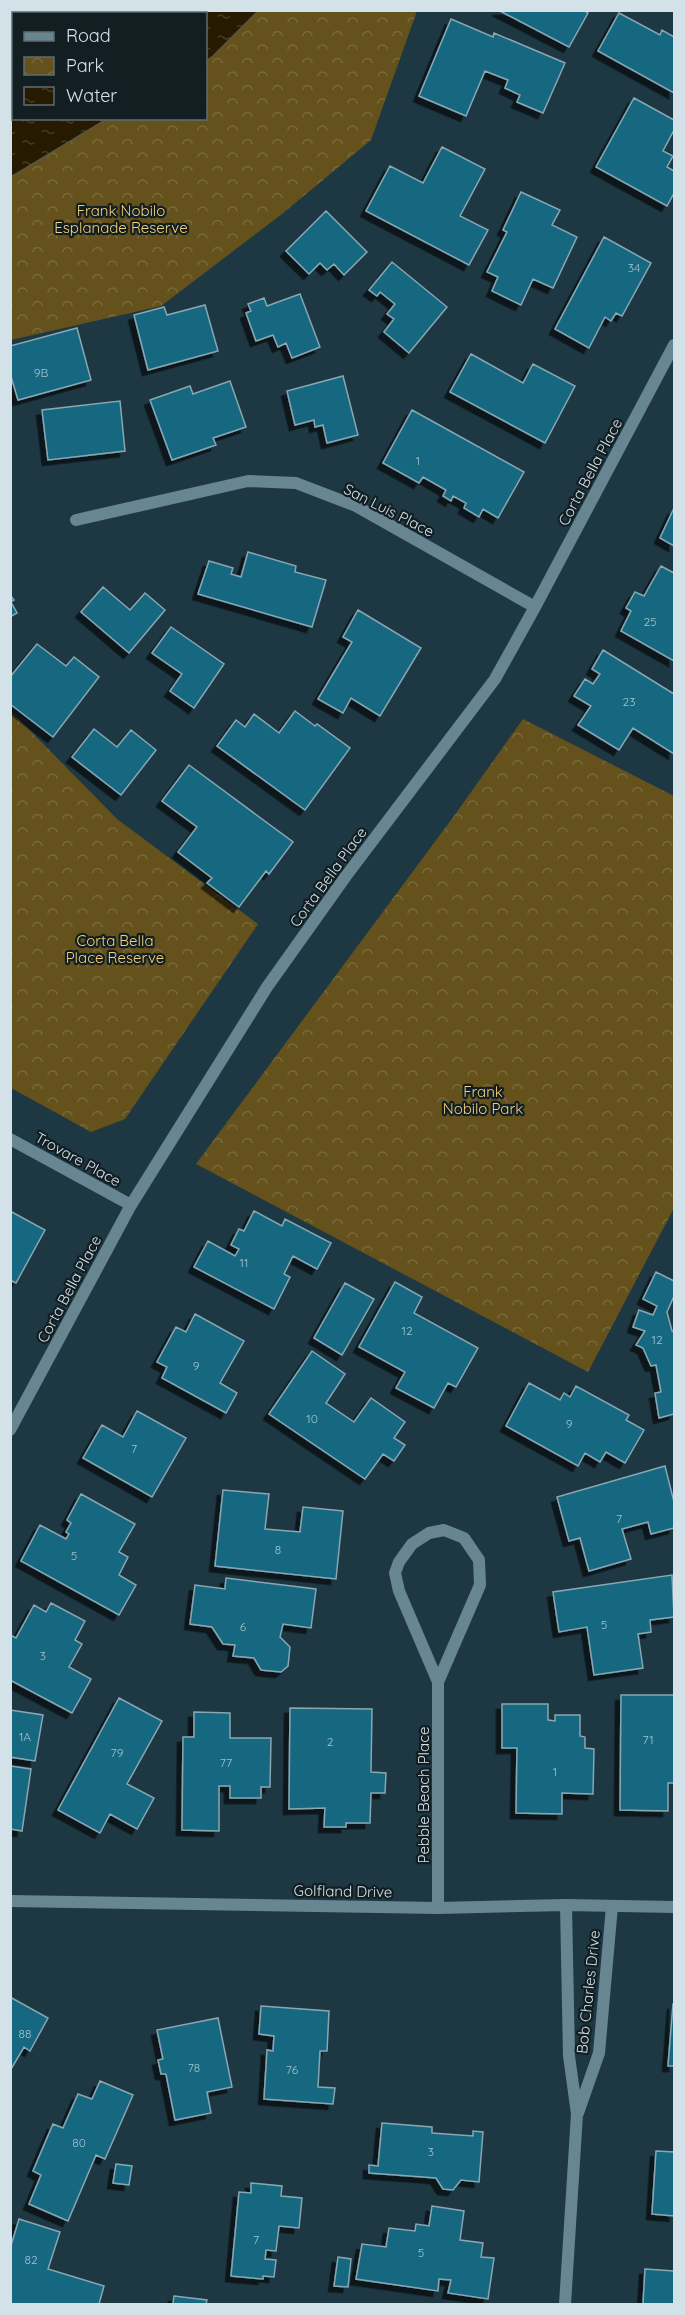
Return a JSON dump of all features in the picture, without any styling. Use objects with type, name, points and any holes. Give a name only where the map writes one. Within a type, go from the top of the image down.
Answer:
[{"type":"street","name":"Corta Bella Place","points":[[10,1430],[131,1205],[267,987],[346,876],[495,679],[675,345]]},
{"type":"street","name":"San Luis Place","points":[[76,520],[249,481],[296,483],[356,506],[535,607]]},
{"type":"street","name":"Trovare Place","points":[[10,1139],[131,1205]]},
{"type":"street","name":"Pebble Beach Place","points":[[438,1682],[480,1585],[479,1560],[464,1538],[444,1530],[429,1533],[412,1544],[399,1562],[395,1573],[399,1591],[438,1682],[438,1908]]},
{"type":"street","name":"Golfland Drive","points":[[10,1901],[438,1908],[566,1905],[675,1907]]},
{"type":"street","name":"Bob Charles Drive","points":[[564,2304],[577,2114],[568,2056],[566,1905]]},
{"type":"street","name":"Bob Charles Drive","points":[[577,2114],[599,2053],[612,1906]]},
{"type":"green space","name":"Frank Nobilo Esplanade Reserve","points":[[258,11],[417,11],[371,140],[282,214],[161,306],[11,340],[11,177],[105,120],[207,120],[207,60]]},
{"type":"green space","name":"Corta Bella Place Reserve","points":[[11,711],[117,819],[258,924],[125,1119],[91,1132],[11,1088]]},
{"type":"green space","name":"Frank Nobilo Park","points":[[523,719],[674,796],[674,1208],[588,1372],[196,1164],[454,816]]},
{"type":"water","points":[[11,10],[258,10],[207,60],[207,12],[12,12],[12,120],[105,120],[11,177]]},
{"type":"building","points":[[498,10],[583,10],[588,13],[569,47]]},
{"type":"building","points":[[619,13],[660,35],[662,30],[674,37],[674,93],[598,51]]},
{"type":"building","points":[[451,19],[493,37],[494,33],[565,63],[543,113],[517,102],[520,95],[505,88],[508,80],[485,71],[466,116],[419,96]]},
{"type":"building","points":[[634,98],[674,120],[674,130],[663,151],[673,156],[667,167],[674,171],[674,193],[667,206],[596,167]]},
{"type":"building","points":[[442,147],[485,169],[460,216],[488,230],[469,265],[366,211],[390,166],[423,183]]},
{"type":"building","points":[[521,192],[560,210],[552,225],[577,237],[553,288],[533,279],[521,305],[492,291],[498,277],[487,272],[507,232],[503,230]]},
{"type":"building","points":[[326,211],[367,252],[344,275],[334,264],[327,270],[320,263],[309,274],[286,251]]},
{"type":"building","points":[[604,237],[651,263],[622,316],[616,313],[611,321],[605,317],[589,348],[555,329]]},
{"type":"building","points":[[392,262],[447,307],[409,353],[384,332],[394,319],[387,314],[395,304],[380,292],[377,296],[369,290]]},
{"type":"building","points":[[300,294],[320,347],[292,358],[286,343],[278,347],[273,335],[256,341],[246,313],[251,311],[248,304],[264,298],[267,306]]},
{"type":"building","points":[[205,305],[218,351],[148,370],[134,315],[164,307],[167,315]]},
{"type":"building","points":[[77,328],[91,380],[18,400],[10,373],[10,346]]},
{"type":"building","points":[[471,354],[523,383],[533,364],[575,386],[545,443],[450,392]]},
{"type":"building","points":[[343,376],[358,435],[327,443],[323,425],[315,427],[314,420],[295,425],[287,391]]},
{"type":"building","points":[[230,381],[246,427],[213,438],[216,445],[172,460],[150,400],[190,386],[193,394]]},
{"type":"building","points":[[120,401],[125,451],[48,460],[42,410]]},
{"type":"building","points":[[412,410],[524,472],[498,518],[483,509],[479,517],[464,508],[466,503],[453,496],[451,501],[443,496],[446,490],[423,477],[419,483],[383,463]]},
{"type":"building","points":[[674,508],[674,546],[660,538]]},
{"type":"building","points":[[248,552],[296,566],[295,572],[326,580],[312,627],[198,594],[209,561],[233,568],[231,574],[241,577]]},
{"type":"building","points":[[661,566],[674,573],[674,661],[621,631],[631,611],[626,608],[635,592],[644,596]]},
{"type":"building","points":[[103,587],[130,610],[145,593],[165,610],[129,653],[81,612]]},
{"type":"building","points":[[10,595],[14,600],[11,602],[17,613],[10,617]]},
{"type":"building","points":[[358,610],[421,648],[380,716],[351,698],[343,713],[318,699],[352,642],[343,637]]},
{"type":"building","points":[[171,627],[224,664],[194,708],[170,691],[182,674],[152,653]]},
{"type":"building","points":[[37,644],[66,666],[74,657],[99,677],[53,737],[10,704],[10,677]]},
{"type":"building","points":[[603,650],[674,694],[674,754],[633,728],[619,750],[578,725],[591,706],[574,696],[585,679],[593,684],[600,674],[592,669]]},
{"type":"building","points":[[295,711],[350,748],[305,810],[217,746],[236,720],[245,727],[254,714],[279,733]]},
{"type":"building","points":[[94,729],[117,747],[131,730],[156,750],[121,795],[72,757]]},
{"type":"building","points":[[189,765],[293,842],[269,874],[266,871],[239,907],[207,883],[212,878],[178,852],[197,827],[162,801]]},
{"type":"building","points":[[10,1211],[45,1230],[16,1283],[10,1280]]},
{"type":"building","points":[[254,1211],[282,1226],[285,1219],[331,1243],[317,1269],[293,1256],[284,1274],[290,1277],[274,1309],[194,1267],[208,1241],[235,1256],[239,1249],[231,1245],[239,1229],[244,1231]]},
{"type":"building","points":[[656,1272],[674,1281],[674,1296],[667,1312],[674,1332],[674,1414],[659,1418],[655,1393],[661,1392],[656,1365],[651,1366],[643,1348],[636,1345],[645,1331],[633,1327],[639,1310],[653,1315],[657,1306],[643,1299]]},
{"type":"building","points":[[395,1282],[422,1297],[414,1313],[478,1348],[456,1387],[448,1383],[434,1408],[396,1388],[405,1372],[359,1347]]},
{"type":"building","points":[[345,1283],[374,1299],[342,1355],[314,1338]]},
{"type":"building","points":[[195,1314],[244,1341],[220,1383],[237,1393],[226,1413],[162,1378],[167,1367],[157,1362],[176,1327],[186,1332]]},
{"type":"building","points":[[312,1351],[345,1374],[326,1403],[354,1422],[371,1398],[405,1422],[394,1438],[405,1445],[394,1461],[383,1454],[365,1479],[269,1414]]},
{"type":"building","points":[[529,1383],[560,1400],[564,1393],[570,1397],[576,1386],[629,1415],[626,1420],[644,1430],[625,1463],[606,1452],[600,1462],[585,1453],[578,1466],[506,1426]]},
{"type":"building","points":[[137,1411],[186,1438],[152,1497],[83,1458],[102,1425],[123,1437]]},
{"type":"building","points":[[665,1466],[674,1502],[674,1528],[651,1534],[648,1522],[622,1529],[631,1559],[589,1571],[580,1538],[569,1541],[557,1497]]},
{"type":"building","points":[[223,1490],[269,1494],[265,1529],[300,1532],[303,1507],[343,1511],[336,1579],[215,1566]]},
{"type":"building","points":[[81,1494],[135,1524],[119,1552],[128,1557],[119,1575],[136,1585],[119,1615],[21,1561],[40,1525],[66,1539],[69,1534],[66,1532],[71,1523],[67,1520]]},
{"type":"building","points":[[672,1575],[674,1617],[650,1620],[651,1632],[638,1634],[643,1668],[594,1675],[587,1627],[559,1632],[553,1592]]},
{"type":"building","points":[[226,1578],[316,1589],[311,1628],[283,1624],[280,1637],[290,1647],[288,1666],[281,1672],[261,1670],[254,1658],[233,1656],[235,1645],[223,1644],[212,1627],[190,1624],[195,1585],[225,1589]]},
{"type":"building","points":[[51,1603],[85,1621],[75,1640],[82,1644],[69,1667],[91,1679],[72,1713],[10,1680],[10,1635],[16,1638],[34,1605],[46,1612]]},
{"type":"building","points":[[621,1695],[674,1695],[674,1783],[668,1783],[668,1811],[620,1810]]},
{"type":"building","points":[[119,1698],[162,1721],[127,1784],[154,1798],[137,1829],[110,1814],[100,1833],[58,1810]]},
{"type":"building","points":[[502,1704],[548,1704],[548,1720],[555,1721],[555,1715],[580,1715],[580,1736],[585,1737],[585,1748],[594,1749],[593,1794],[562,1793],[562,1814],[516,1813],[517,1748],[502,1748]]},
{"type":"building","points":[[290,1708],[372,1709],[371,1772],[386,1773],[385,1793],[371,1793],[370,1823],[346,1823],[346,1827],[324,1827],[325,1808],[289,1809]]},
{"type":"building","points":[[10,1710],[43,1715],[35,1761],[10,1757]]},
{"type":"building","points":[[194,1712],[230,1713],[230,1738],[271,1738],[270,1787],[261,1787],[261,1798],[230,1798],[230,1786],[219,1786],[219,1831],[182,1830],[183,1737],[194,1737]]},
{"type":"building","points":[[10,1766],[31,1769],[22,1831],[11,1829],[10,1832]]},
{"type":"building","points":[[10,1997],[48,2018],[30,2051],[24,2047],[10,2071]]},
{"type":"building","points":[[673,2004],[674,2066],[668,2066]]},
{"type":"building","points":[[261,2006],[329,2011],[327,2051],[320,2051],[318,2087],[335,2088],[333,2104],[264,2099],[267,2050],[273,2051],[274,2036],[259,2034]]},
{"type":"building","points":[[218,2018],[232,2087],[207,2092],[211,2113],[175,2120],[166,2074],[161,2074],[158,2060],[163,2059],[157,2030]]},
{"type":"building","points":[[100,2081],[133,2095],[105,2159],[96,2155],[68,2221],[29,2204],[41,2175],[33,2171],[53,2124],[63,2128],[78,2094],[92,2099]]},
{"type":"building","points":[[382,2123],[432,2127],[432,2133],[473,2136],[473,2131],[483,2132],[479,2182],[461,2180],[453,2190],[443,2189],[436,2178],[369,2173],[369,2165],[378,2166]]},
{"type":"building","points":[[656,2151],[674,2152],[674,2216],[652,2214]]},
{"type":"building","points":[[116,2164],[132,2166],[129,2185],[113,2183]]},
{"type":"building","points":[[251,2183],[282,2186],[281,2196],[302,2198],[299,2228],[279,2226],[276,2251],[266,2250],[265,2259],[276,2260],[274,2277],[263,2276],[263,2279],[231,2276],[239,2192],[251,2193]]},
{"type":"building","points":[[432,2206],[464,2211],[460,2240],[483,2243],[481,2257],[494,2258],[488,2299],[448,2293],[451,2280],[439,2279],[438,2291],[356,2279],[362,2244],[386,2247],[389,2228],[415,2231],[416,2224],[429,2226]]},
{"type":"building","points":[[19,2219],[60,2232],[48,2269],[104,2286],[99,2304],[10,2304],[10,2249]]},
{"type":"building","points":[[338,2257],[351,2259],[348,2287],[334,2286]]},
{"type":"building","points":[[645,2269],[674,2271],[674,2304],[643,2304]]},
{"type":"building","points":[[174,2296],[207,2300],[206,2304],[173,2304]]}]
